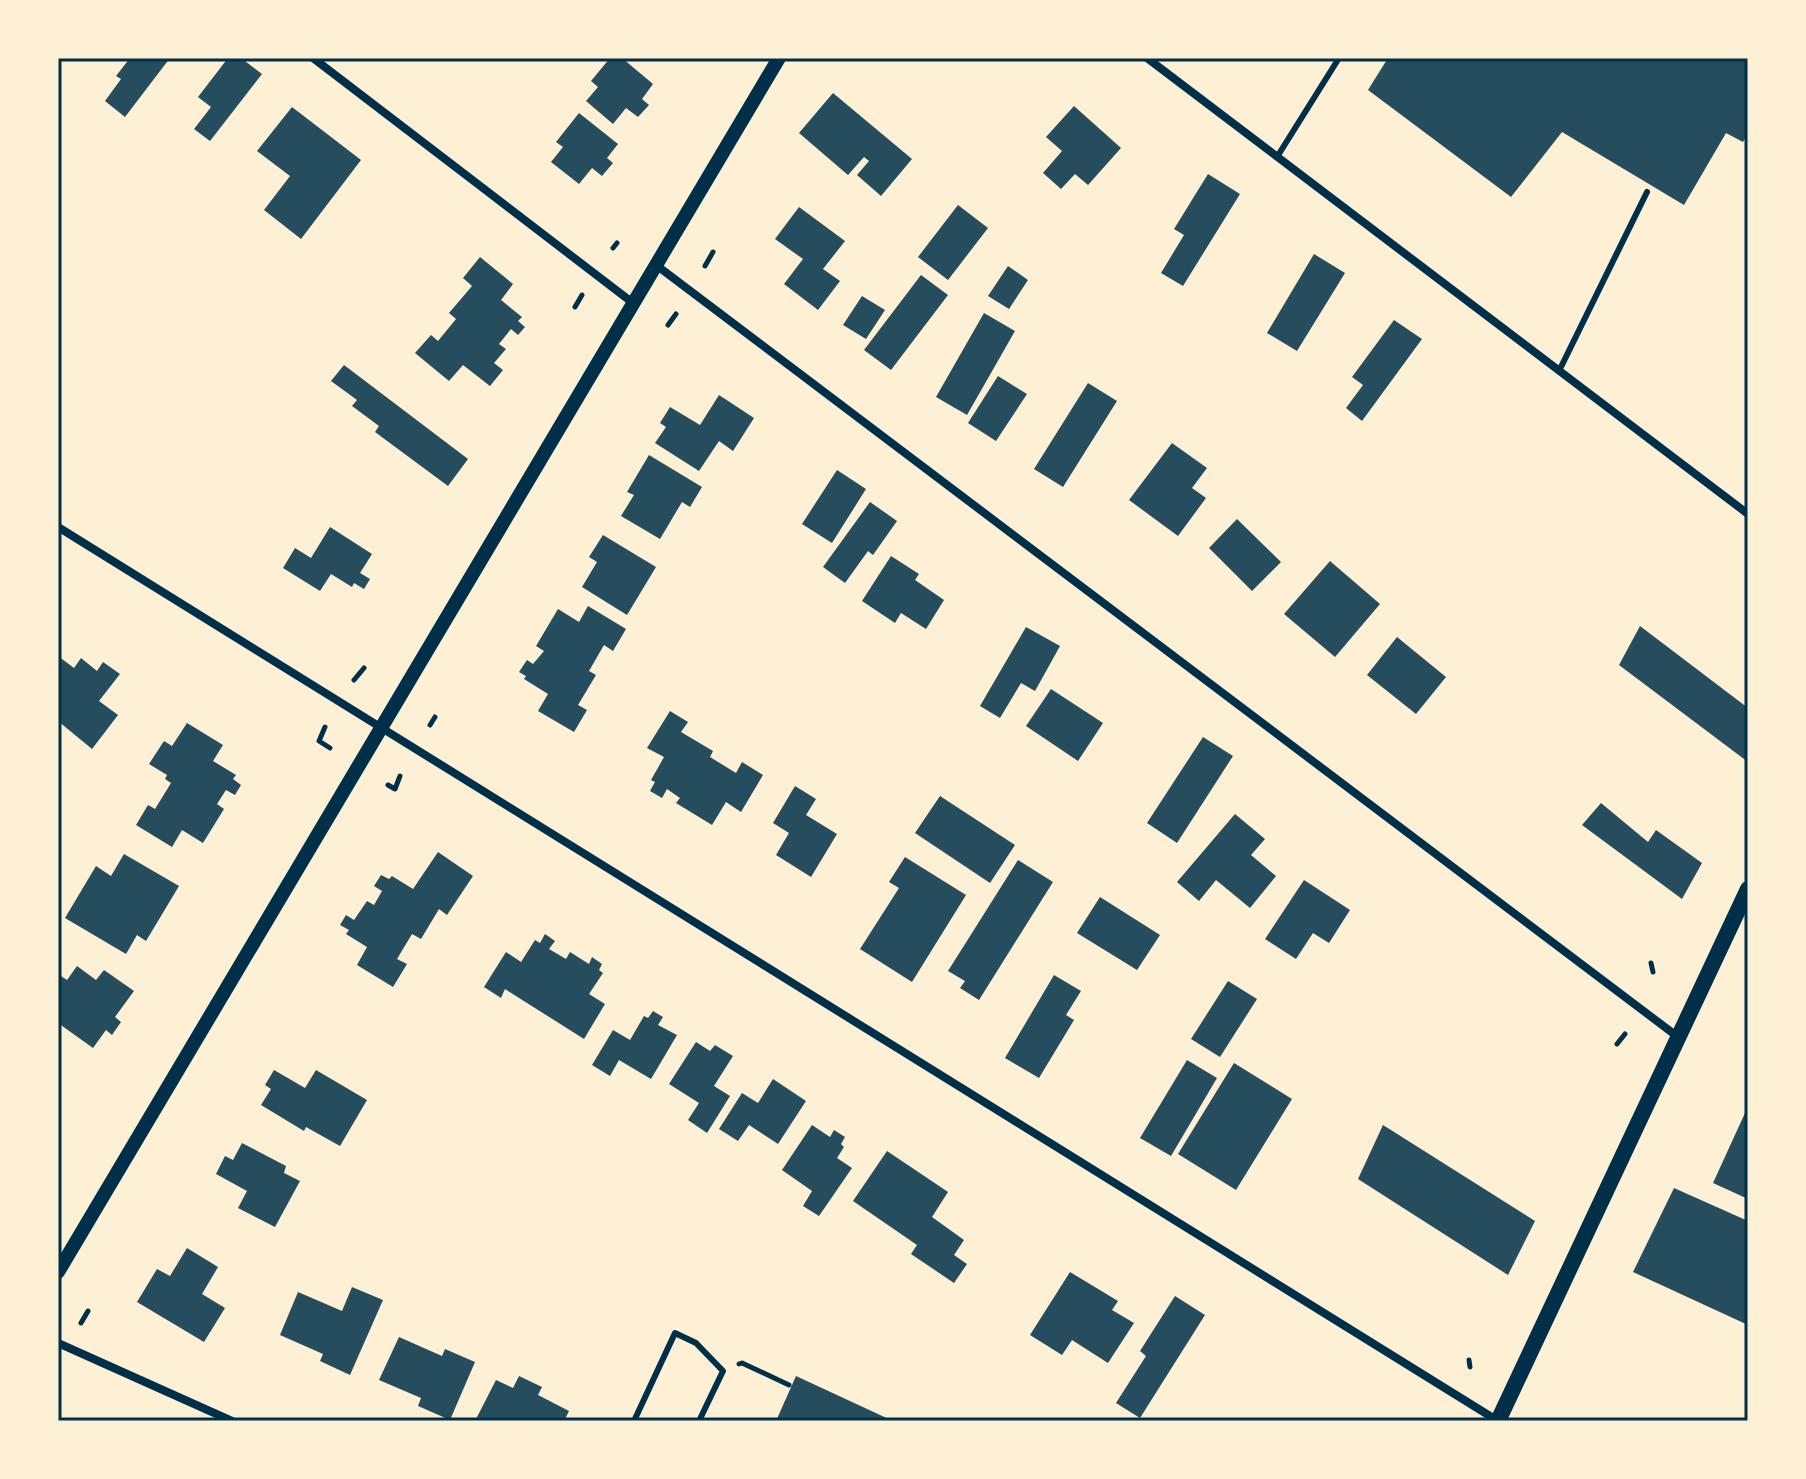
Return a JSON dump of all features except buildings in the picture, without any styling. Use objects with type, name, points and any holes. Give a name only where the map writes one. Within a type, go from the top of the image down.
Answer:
[{"type":"main road","points":[[1498,1421],[1748,889]]},
{"type":"street","points":[[313,58],[633,303]]},
{"type":"street","points":[[58,1272],[779,58]]},
{"type":"street","points":[[1147,58],[1748,514]]},
{"type":"street","points":[[656,265],[1678,1037]]},
{"type":"street","points":[[58,527],[1498,1421]]},
{"type":"street","points":[[58,1343],[232,1421]]},
{"type":"lane","points":[[1277,157],[1339,58]]},
{"type":"lane","points":[[1559,371],[1647,192]]},
{"type":"lane","points":[[634,1421],[675,1333],[696,1343],[723,1371],[699,1421]]},
{"type":"path","points":[[705,266],[713,252]]},
{"type":"path","points":[[575,307],[582,295]]},
{"type":"path","points":[[668,325],[676,314]]},
{"type":"path","points":[[354,680],[364,668]]},
{"type":"path","points":[[430,725],[435,717]]},
{"type":"path","points":[[325,727],[319,741],[330,748]]},
{"type":"path","points":[[388,785],[395,789],[400,776]]},
{"type":"path","points":[[1651,963],[1653,972]]},
{"type":"path","points":[[1617,1044],[1625,1034]]},
{"type":"path","points":[[81,1323],[88,1311]]},
{"type":"path","points":[[768,1375],[789,1385]]}]
